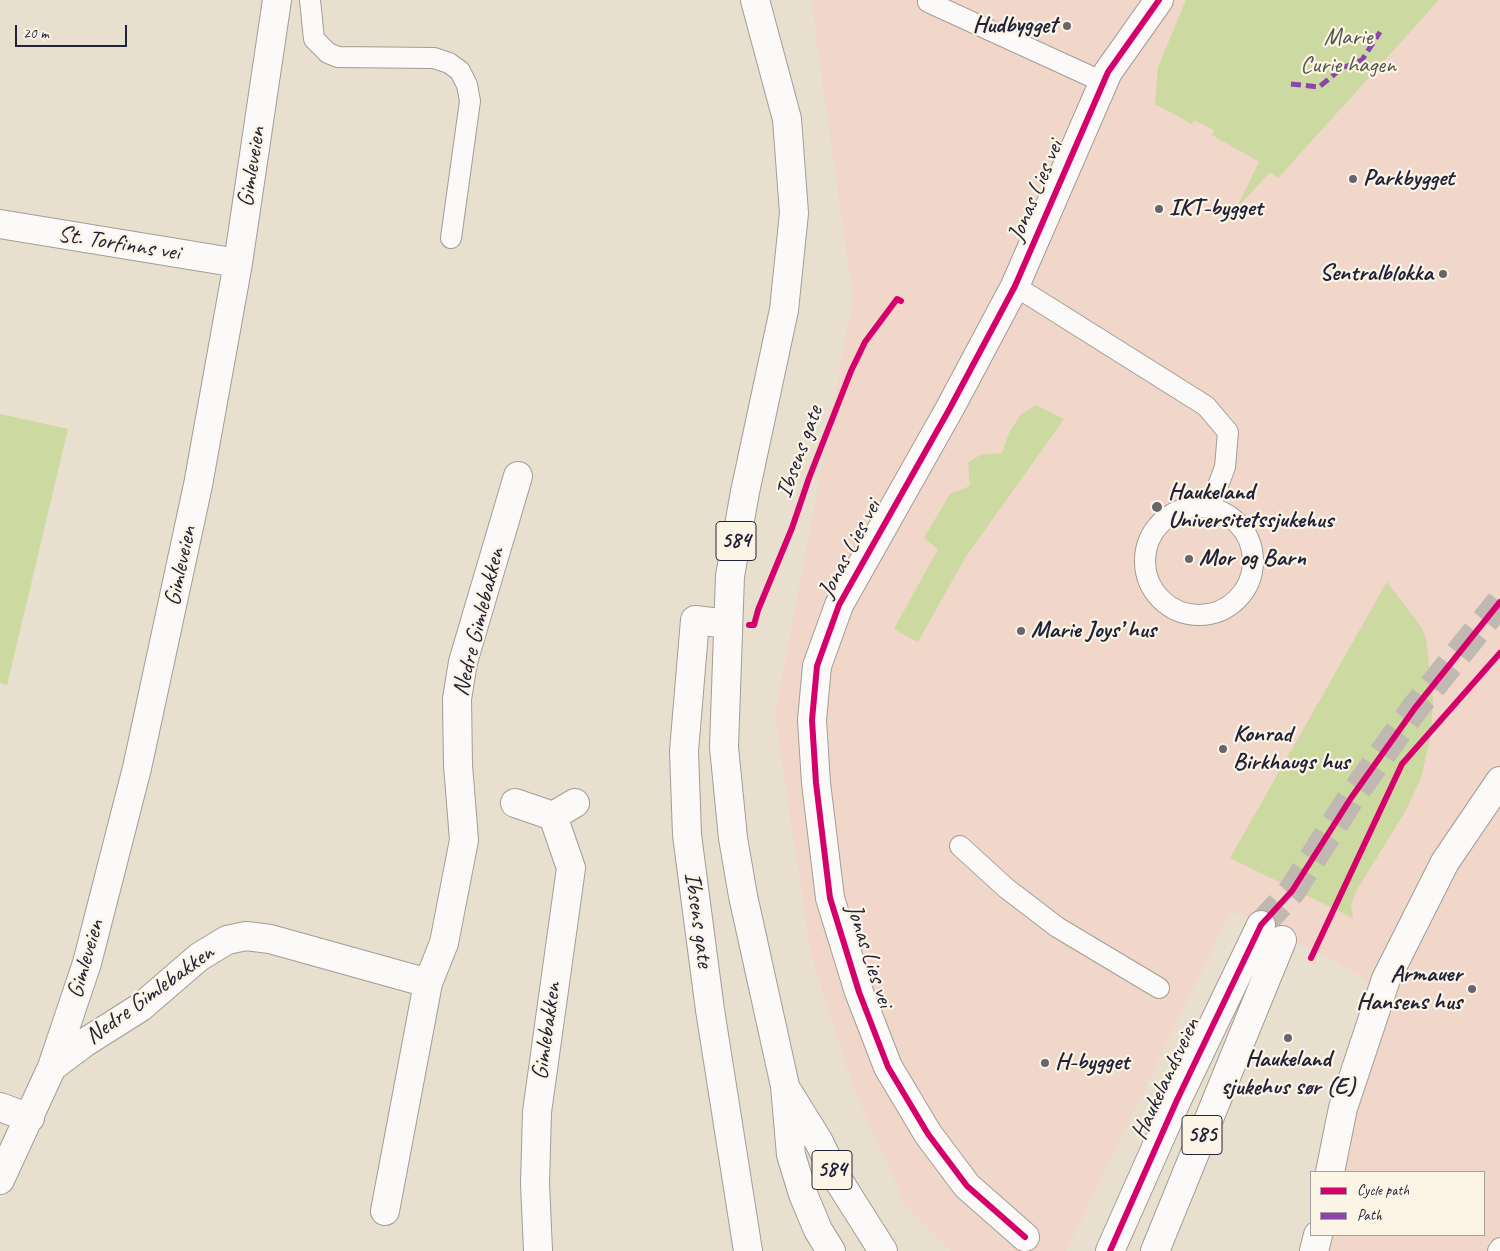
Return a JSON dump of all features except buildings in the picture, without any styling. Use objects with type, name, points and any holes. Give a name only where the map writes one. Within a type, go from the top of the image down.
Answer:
[{"type":"street","name":"Gimleveien","points":[[0,1180],[52,1067],[87,964],[137,768],[198,485],[238,264],[277,0]]},
{"type":"street","name":"Ibsens gate","points":[[756,0],[787,119],[794,213],[784,310],[744,492],[732,566],[724,747],[731,821],[743,896],[785,1086],[791,1155],[802,1194],[818,1230],[831,1251]]},
{"type":"street","name":"Jonas Lies vei","points":[[1025,1237],[967,1186],[928,1134],[888,1066],[859,992],[830,898],[816,783],[812,720],[817,666],[839,605],[950,408],[1015,286],[1103,82],[1120,53],[1159,0]]},
{"type":"street","name":"St. Torfinns vei","points":[[0,224],[238,264]]},
{"type":"street","name":"Nedre Gimlebakken","points":[[385,1211],[428,983],[444,943],[460,868],[473,823],[458,765],[457,699],[463,662],[518,476]]},
{"type":"street","name":"Ibsens gate","points":[[728,624],[695,620],[684,751],[686,835],[710,1010],[748,1251]]},
{"type":"street","points":[[1330,1171],[1343,1108],[1386,979],[1445,862],[1500,781]]},
{"type":"street","name":"Gimlebakken","points":[[515,803],[564,809],[571,868],[537,1112],[535,1184],[538,1251]]},
{"type":"street","name":"Haukelandsveien","points":[[1110,1251],[1181,1091],[1271,933],[1155,1251]]},
{"type":"street","name":"Nedre Gimlebakken","points":[[52,1067],[84,1043],[141,1008],[199,957],[228,940],[246,936],[270,938],[428,983]]},
{"type":"street","name":"Ibsens gate","points":[[785,1086],[819,1142],[835,1175],[884,1251]]},
{"type":"street","points":[[0,1107],[30,1118]]},
{"type":"street","points":[[1314,1251],[1318,1236]]},
{"type":"lane","points":[[310,0],[314,39],[328,54],[338,57],[434,58],[449,63],[460,71],[467,85],[470,101],[450,238]]},
{"type":"lane","points":[[928,2],[1103,82]]},
{"type":"lane","points":[[1015,286],[1206,406],[1228,432],[1225,467],[1210,507]]},
{"type":"lane","points":[[1192,506],[1210,507],[1226,514],[1240,526],[1249,541],[1253,558],[1251,576],[1243,593],[1230,605],[1214,613],[1196,615],[1178,611],[1163,602],[1152,588],[1145,571],[1144,554],[1150,536],[1160,522],[1175,512],[1192,506]]},
{"type":"lane","points":[[960,846],[1006,888],[1057,927],[1159,988]]},
{"type":"shaded area","name":"Haukeland Universitetssjukehus","points":[[811,0],[1500,0],[1500,1251],[1329,1251],[1331,1236],[1485,1236],[1485,1171],[1342,1171],[1385,993],[1336,961],[1231,911],[1066,1251],[951,1251],[906,1206],[853,1087],[811,955],[775,716],[853,298]]},
{"type":"green space","name":"Marie Curie hagen","points":[[1186,0],[1439,0],[1278,178],[1270,172],[1236,209],[1259,162],[1212,135],[1214,130],[1194,120],[1192,124],[1155,104],[1158,67]]},
{"type":"green space","points":[[1036,405],[1064,419],[965,558],[918,642],[894,629],[938,549],[924,538],[950,494],[970,486],[968,463],[980,455],[1002,453],[1009,433],[1021,414]]},
{"type":"green space","points":[[0,414],[68,429],[7,685],[0,683]]},
{"type":"green space","points":[[1387,582],[1422,628],[1426,639],[1433,698],[1431,735],[1421,778],[1405,812],[1356,891],[1351,904],[1353,918],[1230,858]]},
{"type":"tunnel","points":[[1261,925],[1292,891],[1351,798],[1415,708],[1500,602]]},
{"type":"marked path","points":[[1291,84],[1319,87],[1342,68],[1362,60],[1380,32]]},
{"type":"cycle path","points":[[1025,1237],[967,1186],[928,1134],[888,1067],[859,992],[830,898],[816,783],[812,720],[817,666],[839,605],[950,408],[1015,286],[1108,72],[1159,0]]},
{"type":"cycle path","points":[[749,625],[754,625],[758,610],[792,528],[809,478],[851,371],[865,342],[897,299],[901,301]]},
{"type":"cycle path","points":[[1110,1251],[1177,1100],[1261,925],[1292,891],[1351,798],[1415,708],[1500,602]]},
{"type":"cycle path","points":[[1311,958],[1402,764],[1500,653]]},
{"type":"place","name":"Hudbygget","points":[[1067,26]]},
{"type":"place","name":"Parkbygget","points":[[1353,179]]},
{"type":"place","name":"IKT-bygget","points":[[1159,209]]},
{"type":"place","name":"Sentralblokka","points":[[1443,274]]},
{"type":"place","name":"Haukeland Universitetssjukehus","points":[[1157,507]]},
{"type":"place","name":"Mor og Barn","points":[[1189,559]]},
{"type":"place","name":"Marie Joys’ hus","points":[[1021,631]]},
{"type":"place","name":"Konrad Birkhaugs hus","points":[[1223,749]]},
{"type":"place","name":"Armauer Hansens hus","points":[[1472,989]]},
{"type":"place","name":"Haukeland sjukehus sør (E)","points":[[1288,1038]]},
{"type":"place","name":"H-bygget","points":[[1045,1063]]}]
